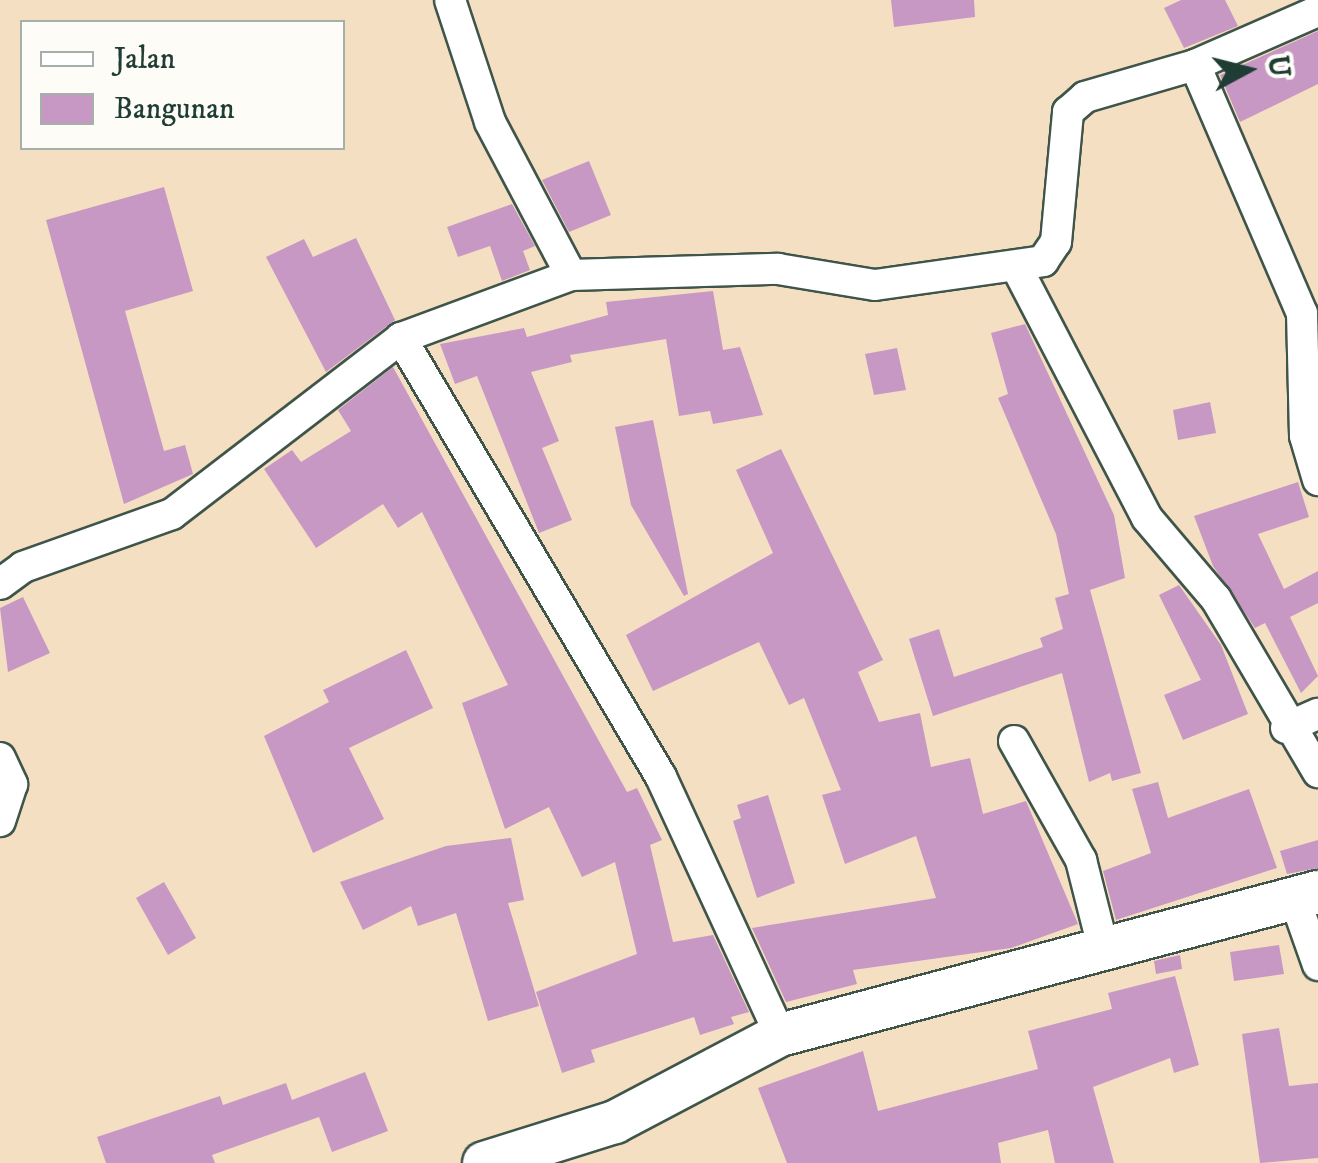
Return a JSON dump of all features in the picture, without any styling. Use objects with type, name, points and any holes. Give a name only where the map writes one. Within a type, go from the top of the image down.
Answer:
[{"type":"street","points":[[450,0],[490,122],[571,275]]},
{"type":"street","points":[[0,584],[23,567],[172,514],[401,338],[571,275],[778,269],[875,285],[1019,272],[1043,261],[1056,242],[1068,112],[1085,97],[1196,65],[1318,11]]},
{"type":"street","points":[[1196,65],[1302,313],[1305,436],[1318,480]]},
{"type":"street","points":[[1019,272],[1147,518],[1216,599],[1286,728],[1318,772]]},
{"type":"street","points":[[401,338],[661,778],[780,1035]]},
{"type":"street","points":[[1286,728],[1318,714]]},
{"type":"street","points":[[1014,741],[1074,844],[1104,947]]},
{"type":"street","points":[[0,758],[12,784],[0,822]]},
{"type":"street","points":[[484,1163],[616,1122],[780,1035],[1307,896],[1318,966]]},
{"type":"building","points":[[891,0],[974,0],[975,17],[894,27]]},
{"type":"building","points":[[1181,0],[1225,0],[1238,26],[1184,48],[1164,8]]},
{"type":"building","points":[[1318,31],[1318,84],[1240,122],[1220,75]]},
{"type":"building","points":[[589,161],[611,215],[569,232],[542,180]]},
{"type":"building","points":[[164,187],[193,291],[125,311],[164,451],[185,445],[193,474],[124,504],[46,220]]},
{"type":"building","points":[[512,204],[535,246],[523,251],[530,270],[502,281],[490,246],[458,257],[447,227]]},
{"type":"building","points":[[356,238],[395,320],[326,372],[266,257],[304,239],[313,257]]},
{"type":"building","points":[[713,291],[723,350],[740,347],[763,415],[713,424],[710,411],[679,416],[666,339],[570,355],[572,362],[531,372],[559,441],[542,448],[572,520],[539,533],[477,376],[455,384],[440,344],[524,328],[527,337],[608,315],[606,302]]},
{"type":"building","points":[[1025,324],[1114,515],[1125,578],[1090,590],[1141,773],[1112,781],[1110,773],[1089,782],[1062,673],[933,716],[909,639],[939,629],[954,677],[1043,647],[1040,638],[1063,629],[1055,598],[1069,594],[1056,534],[998,398],[1008,394],[991,333]]},
{"type":"building","points":[[897,348],[906,390],[874,395],[865,354]]},
{"type":"building","points":[[393,367],[627,792],[637,788],[662,840],[650,845],[673,942],[713,935],[749,1012],[731,1017],[734,1024],[700,1035],[694,1017],[591,1050],[595,1062],[562,1073],[536,992],[637,954],[615,862],[582,877],[549,807],[505,829],[462,703],[508,685],[422,512],[398,528],[383,504],[316,548],[264,469],[292,450],[301,462],[351,431],[338,410]]},
{"type":"building","points":[[1210,402],[1216,433],[1178,440],[1173,410]]},
{"type":"building","points":[[653,420],[688,594],[684,596],[631,505],[615,427]]},
{"type":"building","points":[[781,449],[883,660],[858,672],[879,722],[920,713],[931,767],[970,758],[983,814],[1026,801],[1078,924],[1011,948],[853,970],[857,984],[786,1002],[752,928],[936,898],[916,836],[845,864],[822,795],[841,790],[804,698],[789,705],[759,642],[653,691],[626,635],[773,553],[736,470]]},
{"type":"building","points":[[1298,482],[1309,517],[1258,534],[1284,589],[1318,571],[1318,603],[1290,617],[1318,676],[1301,693],[1265,623],[1255,628],[1213,566],[1194,516]]},
{"type":"building","points":[[1179,585],[1221,645],[1248,714],[1183,740],[1164,695],[1201,680],[1159,595]]},
{"type":"building","points":[[23,597],[50,653],[8,672],[0,608]]},
{"type":"building","points":[[406,650],[433,708],[349,748],[384,819],[313,853],[264,736],[329,702],[323,690]]},
{"type":"building","points":[[1158,782],[1168,818],[1249,789],[1277,868],[1116,920],[1103,871],[1151,853],[1132,789]]},
{"type":"building","points":[[768,795],[795,883],[757,898],[733,821],[741,818],[737,805]]},
{"type":"building","points":[[511,838],[524,900],[508,903],[539,1006],[488,1021],[456,913],[418,926],[411,906],[363,930],[340,882],[446,846]]},
{"type":"building","points":[[1318,840],[1318,868],[1287,874],[1280,851]]},
{"type":"building","points":[[164,882],[196,938],[168,955],[136,898]]},
{"type":"building","points":[[1279,945],[1284,974],[1234,981],[1230,952]]},
{"type":"building","points":[[1180,955],[1182,969],[1156,974],[1154,961]]},
{"type":"building","points":[[1175,976],[1199,1065],[1174,1073],[1170,1058],[1093,1087],[1114,1163],[1055,1163],[1048,1130],[998,1143],[1001,1163],[787,1163],[758,1088],[863,1051],[878,1111],[1038,1069],[1028,1031],[1112,1009],[1108,993]]},
{"type":"building","points":[[1279,1028],[1289,1086],[1318,1083],[1318,1158],[1260,1163],[1242,1034]]},
{"type":"building","points":[[365,1072],[388,1131],[332,1152],[319,1117],[212,1155],[215,1163],[106,1163],[97,1137],[220,1096],[223,1105],[286,1083],[292,1100]]}]
